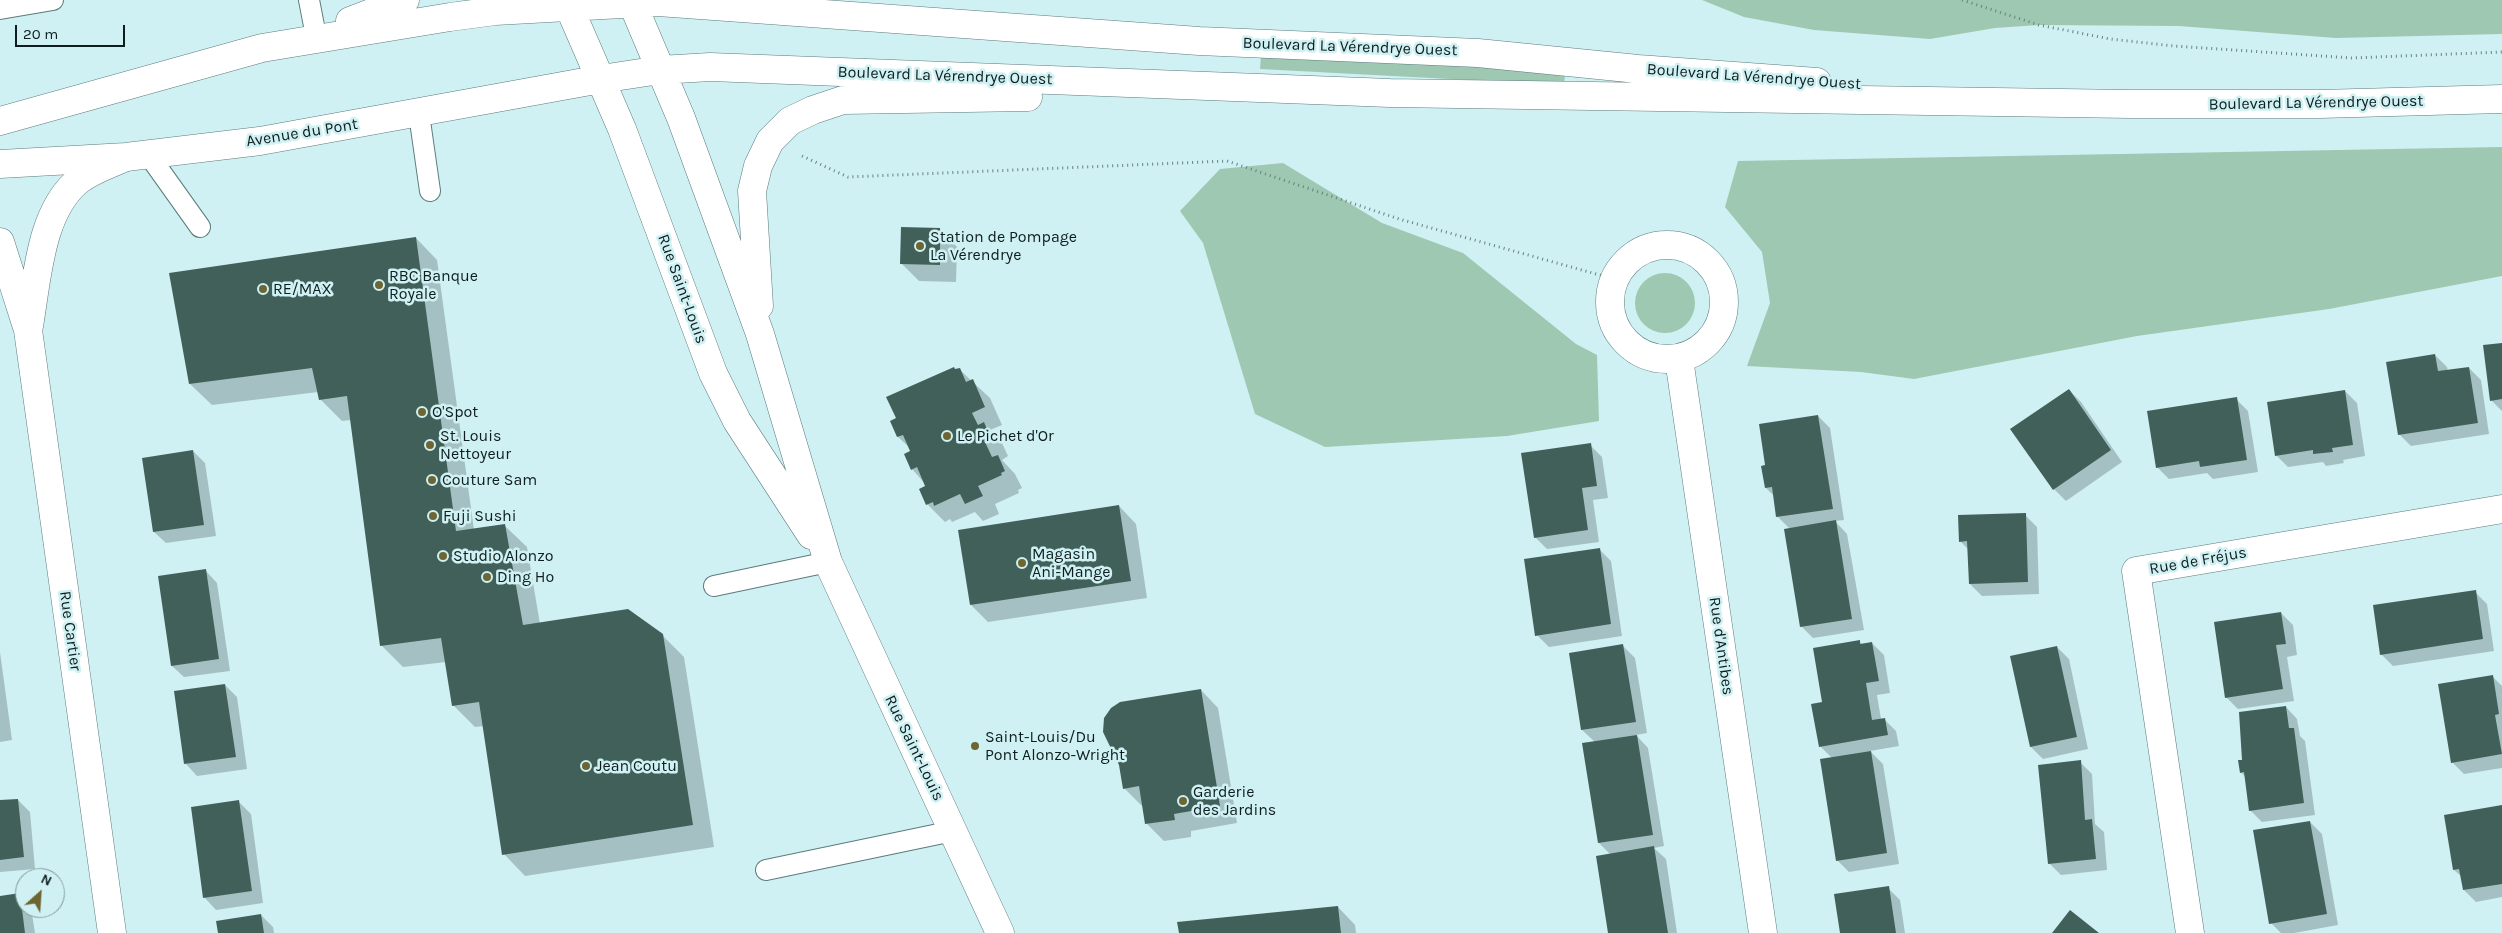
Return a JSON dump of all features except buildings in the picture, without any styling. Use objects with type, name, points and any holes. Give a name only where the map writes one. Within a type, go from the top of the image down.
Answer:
[{"type":"main road","points":[[0,120],[262,48],[405,0]]},
{"type":"main road","name":"Boulevard La Vérendrye Ouest","points":[[568,4],[632,2],[715,5],[1199,41],[1478,53],[1638,69],[2130,104]]},
{"type":"main road","name":"Rue Saint-Louis","points":[[632,2],[681,118],[760,334],[828,562]]},
{"type":"main road","points":[[262,48],[450,16],[568,4]]},
{"type":"main road","name":"Rue Saint-Louis","points":[[568,4],[622,129],[713,373],[737,421],[828,562],[1000,933]]},
{"type":"main road","name":"Boulevard La Vérendrye Ouest","points":[[600,79],[660,70],[710,67],[1390,93],[2130,104],[2320,104],[2502,99]]},
{"type":"main road","name":"Avenue du Pont","points":[[0,164],[137,155],[260,141],[419,114],[600,79]]},
{"type":"main road","points":[[760,334],[752,191],[758,166],[770,141],[790,121],[814,110],[843,100],[1390,93]]},
{"type":"main road","name":"Rue Cartier","points":[[28,330],[43,248],[54,212],[67,192],[91,172],[137,155]]},
{"type":"main road","name":"Rue Cartier","points":[[0,242],[28,330],[112,933]]},
{"type":"main road","points":[[1660,245],[1680,246],[1698,254],[1712,266],[1722,284],[1725,303],[1722,322],[1712,339],[1697,352],[1678,359],[1660,360],[1643,354],[1628,345],[1617,331],[1610,314],[1610,296],[1614,279],[1625,262],[1641,250],[1660,245]]},
{"type":"main road","name":"Rue d'Antibes","points":[[1678,359],[1763,933]]},
{"type":"main road","name":"Rue de Fréjus","points":[[2190,933],[2136,571],[2502,510]]},
{"type":"lane","points":[[0,9],[53,0]]},
{"type":"lane","points":[[310,0],[315,31]]},
{"type":"lane","points":[[419,114],[430,191]]},
{"type":"lane","points":[[137,155],[200,227]]},
{"type":"lane","points":[[714,586],[828,562]]},
{"type":"lane","points":[[766,870],[953,831]]},
{"type":"path","points":[[1962,0],[2039,25],[2110,39],[2174,46],[2352,58],[2502,52]]},
{"type":"path","points":[[796,153],[848,177],[1227,161],[1399,219],[1614,279]]},
{"type":"green space","points":[[1702,0],[2502,0],[2502,34],[2336,38],[2179,26],[2039,25],[1995,28],[1930,39],[1814,30],[1744,17]]},
{"type":"green space","points":[[1261,55],[1566,65],[1564,85],[1260,69]]},
{"type":"green space","points":[[2502,147],[2502,276],[2329,309],[2137,336],[1914,379],[1861,372],[1747,366],[1770,303],[1762,252],[1725,207],[1738,161]]},
{"type":"green space","points":[[1283,163],[1382,223],[1463,253],[1576,344],[1597,355],[1599,421],[1507,436],[1325,447],[1255,414],[1203,243],[1180,211],[1220,169]]},
{"type":"green space","points":[[1659,273],[1671,273],[1687,281],[1693,291],[1695,303],[1693,315],[1687,325],[1671,333],[1659,333],[1643,325],[1635,309],[1635,297],[1643,281]]},
{"type":"place","name":"Station de Pompage La Vérendrye","points":[[920,246]]},
{"type":"place","name":"RBC Banque Royale","points":[[379,285]]},
{"type":"place","name":"RE/MAX","points":[[263,289]]},
{"type":"place","name":"O'Spot","points":[[422,412]]},
{"type":"place","name":"Le Pichet d'Or","points":[[947,436]]},
{"type":"place","name":"St. Louis Nettoyeur","points":[[430,445]]},
{"type":"place","name":"Couture Sam","points":[[432,480]]},
{"type":"place","name":"Fuji Sushi","points":[[433,516]]},
{"type":"place","name":"Studio Alonzo","points":[[443,556]]},
{"type":"place","name":"Magasin Ani-Mange","points":[[1022,563]]},
{"type":"place","name":"Ding Ho","points":[[487,577]]},
{"type":"place","name":"Saint-Louis/Du Pont Alonzo-Wright","points":[[975,746]]},
{"type":"place","name":"Jean Coutu","points":[[586,766]]},
{"type":"place","name":"Garderie des Jardins","points":[[1183,801]]}]
